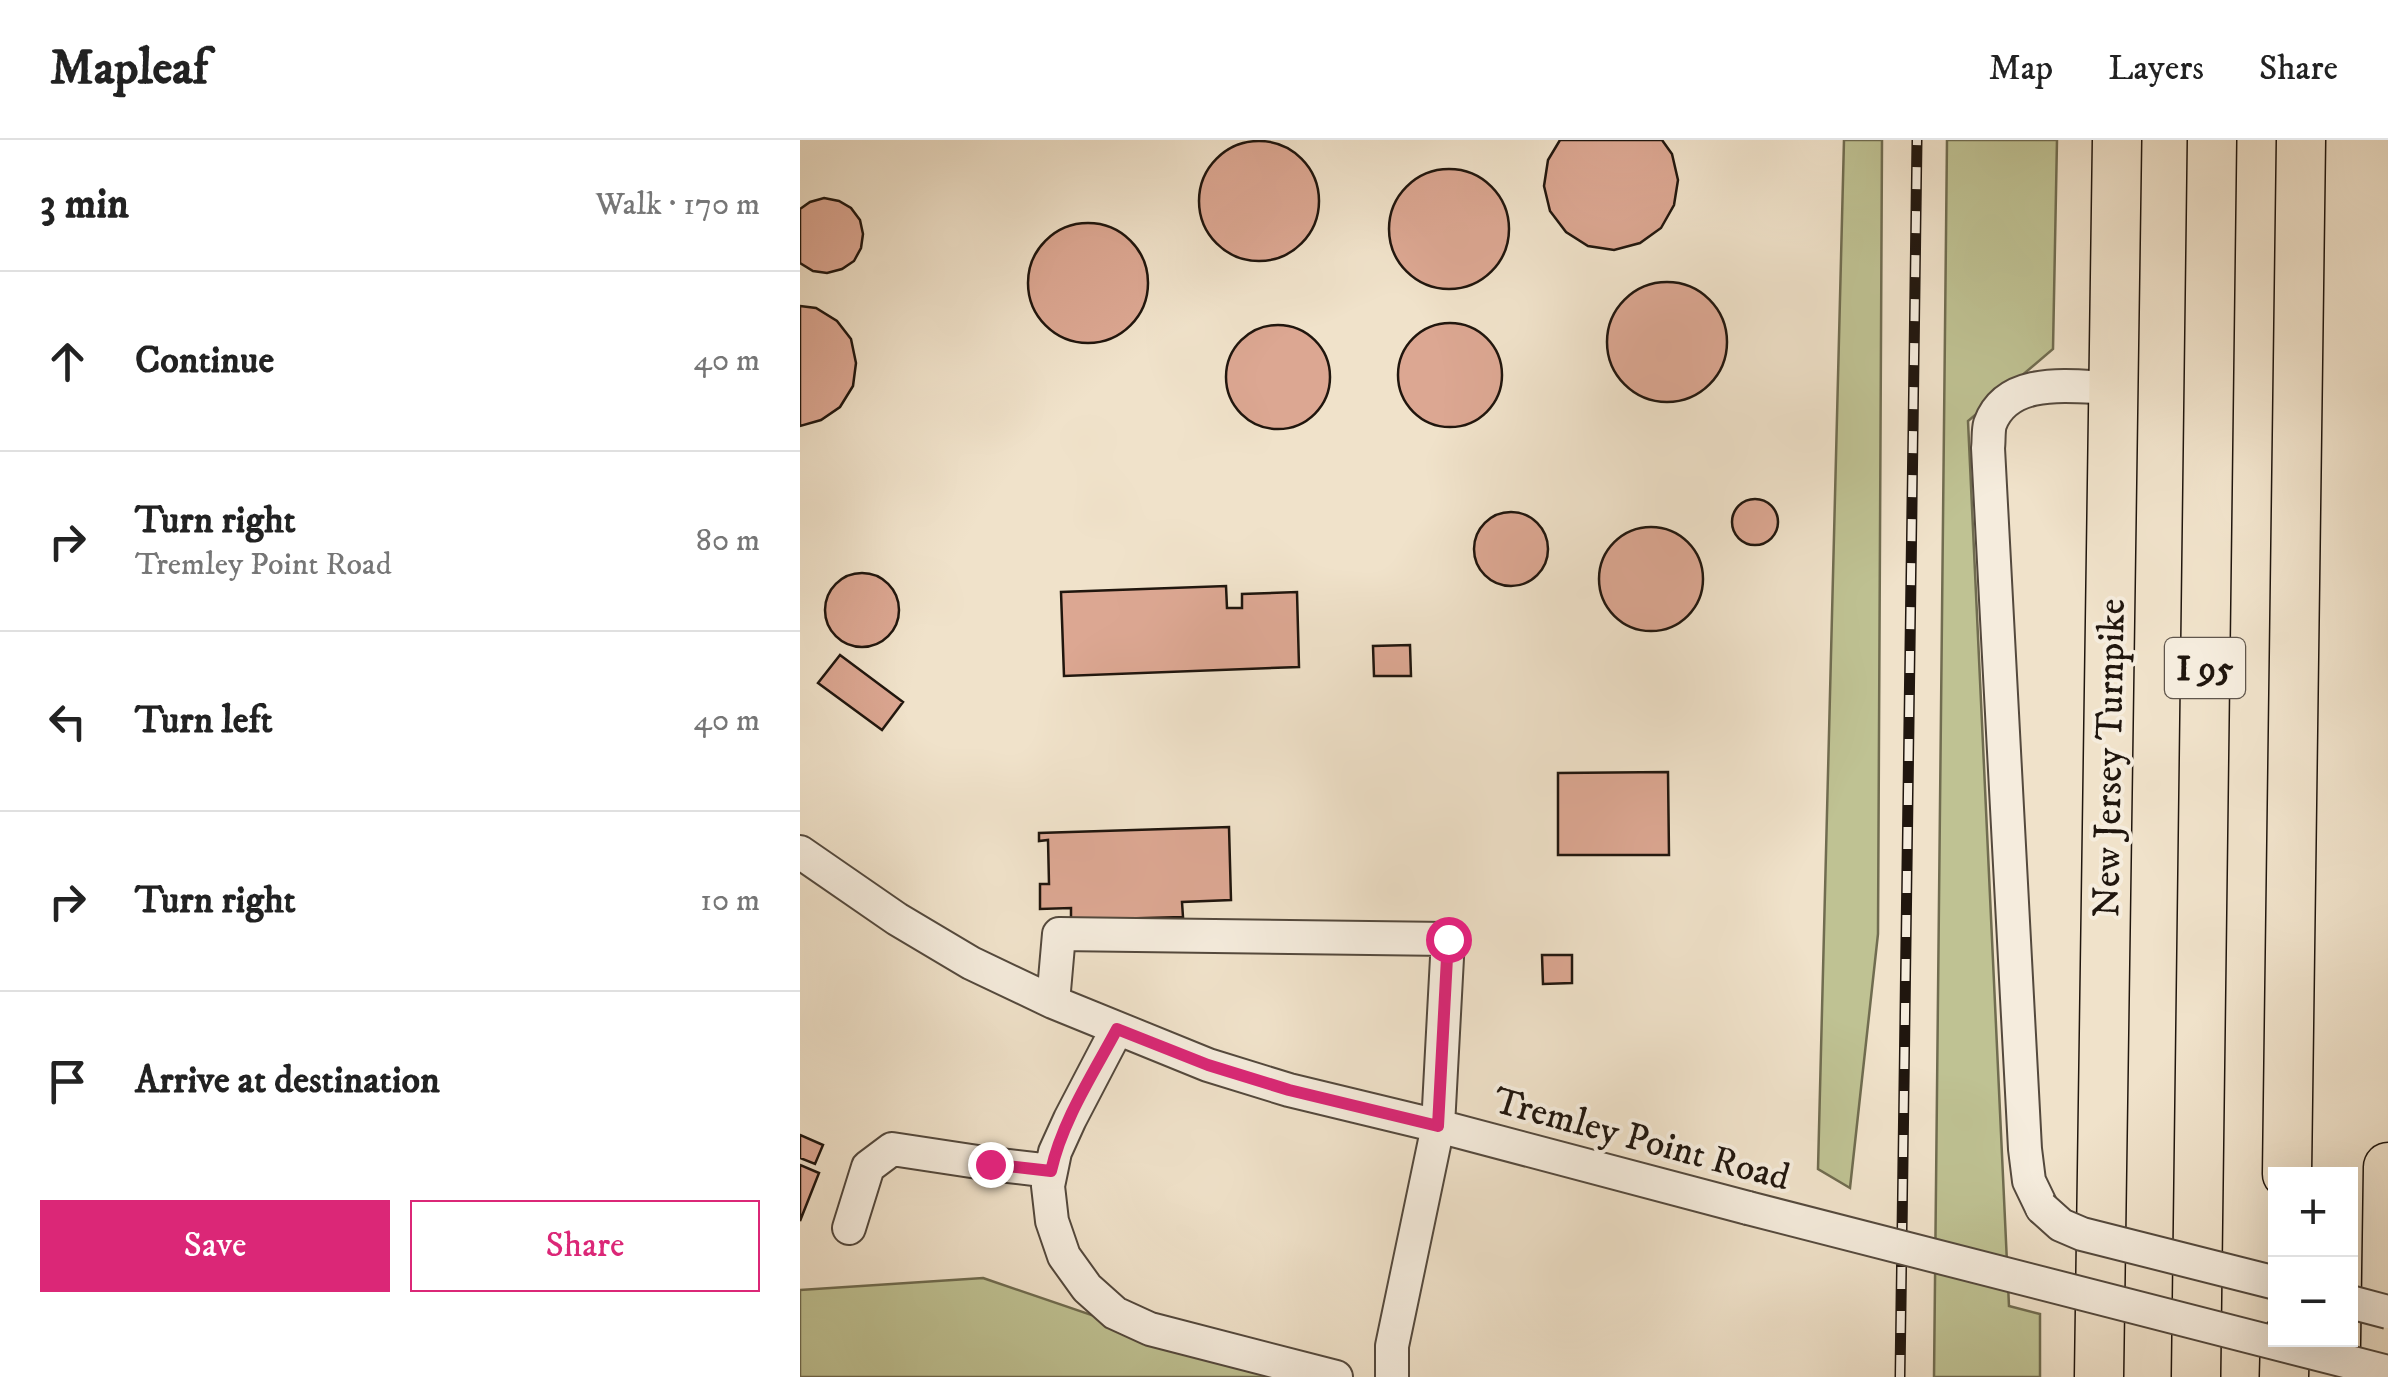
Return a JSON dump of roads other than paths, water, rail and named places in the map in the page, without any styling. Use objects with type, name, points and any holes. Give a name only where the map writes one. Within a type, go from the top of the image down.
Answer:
[{"type":"highway","name":"New Jersey Turnpike","points":[[2099,1377],[2117,140]]},
{"type":"highway","name":"I 95","points":[[2196,1377],[2212,140]]},
{"type":"highway","name":"I 95","points":[[2287,1167],[2301,140]]},
{"type":"highway","points":[[2387,1374],[2388,1167]]},
{"type":"highway","points":[[2284,1377],[2285,1347]]},
{"type":"street","points":[[2114,388],[2024,390],[2002,405],[1990,425],[1988,448],[2028,1180],[2042,1208],[2061,1226],[2268,1281]]},
{"type":"street","name":"Tremley Point Road","points":[[800,852],[972,963],[1053,1002],[1208,1065],[1289,1090],[2387,1374]]},
{"type":"street","points":[[1053,1002],[1059,934],[1448,939],[1438,1126],[1392,1346],[1392,1377]]},
{"type":"street","points":[[1117,1029],[1055,1152],[1048,1186],[1052,1220],[1064,1256],[1087,1288],[1115,1313],[1150,1330],[1336,1377]]},
{"type":"street","points":[[848,1228],[868,1167],[892,1149],[1051,1171]]},
{"type":"street","points":[[2358,1304],[2388,1312]]},
{"type":"railway","points":[[1900,1377],[1917,140]]}]
